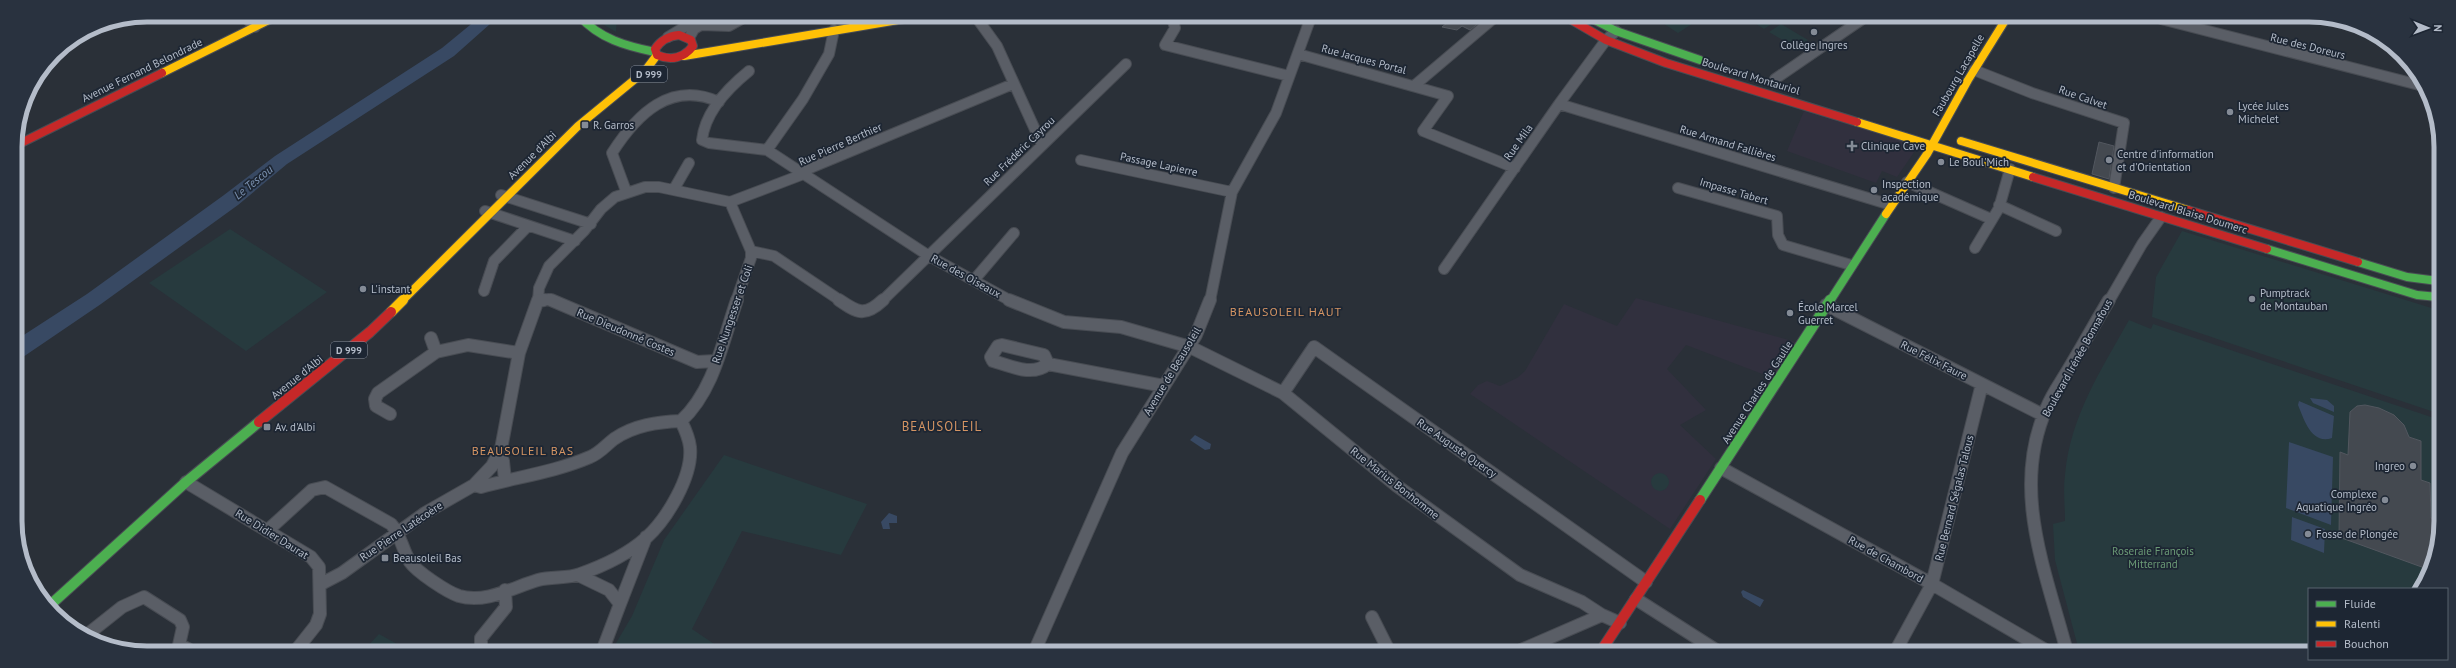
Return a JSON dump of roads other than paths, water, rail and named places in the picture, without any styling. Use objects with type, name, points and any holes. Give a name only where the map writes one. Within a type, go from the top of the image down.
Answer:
[{"type":"main road","name":"Avenue Fernand Belondrade","points":[[22,143],[265,22]]},
{"type":"main road","points":[[585,22],[595,32],[606,37],[632,48],[656,54],[664,59],[679,57],[691,50],[690,39],[679,35],[665,39],[639,42],[606,37]]},
{"type":"main road","name":"D 999","points":[[679,57],[734,46],[884,22]]},
{"type":"main road","name":"Boulevard Montauriol","points":[[1575,22],[1606,40],[1666,63],[1933,145]]},
{"type":"main road","name":"Boulevard Montauriol","points":[[1599,22],[1616,31],[1706,62]]},
{"type":"main road","name":"Faubourg Lacapelle","points":[[1933,145],[1941,135],[1974,70],[2004,22]]},
{"type":"main road","name":"Avenue d'Albi","points":[[53,602],[186,482],[370,332],[504,196],[578,126],[623,90],[651,65],[656,54],[656,46],[665,39]]},
{"type":"main road","name":"D 999","points":[[690,39],[705,44],[734,46]]},
{"type":"main road","name":"Avenue d'Albi","points":[[623,90],[679,57]]},
{"type":"main road","name":"Boulevard Montauriol","points":[[1762,80],[1777,84]]},
{"type":"main road","name":"Boulevard Blaise Doumerc","points":[[1941,135],[2407,277],[2434,280]]},
{"type":"main road","name":"Boulevard Blaise Doumerc","points":[[1933,145],[2375,283],[2417,294],[2434,296]]},
{"type":"main road","name":"Avenue Charles de Gaulle","points":[[1604,646],[1851,265],[1933,145]]},
{"type":"street","points":[[250,22],[255,27]]},
{"type":"street","points":[[686,26],[688,22]]},
{"type":"street","points":[[665,39],[686,26],[729,26],[736,22]]},
{"type":"street","points":[[980,22],[997,46],[1042,145]]},
{"type":"street","points":[[1174,22],[1175,28],[1165,45],[1290,76]]},
{"type":"street","name":"Avenue de Beausoleil","points":[[1037,646],[1122,453],[1190,347],[1209,304],[1232,192],[1276,113],[1309,22]]},
{"type":"street","name":"Rue Jacques Portal","points":[[1298,54],[1415,85],[1489,22]]},
{"type":"street","points":[[1777,84],[1775,79],[1858,22]]},
{"type":"street","name":"Rue des Doreurs","points":[[2172,22],[2248,43],[2418,86]]},
{"type":"street","points":[[690,39],[694,29],[702,25]]},
{"type":"street","points":[[749,71],[736,80],[720,102],[701,132],[702,140],[709,144],[767,150],[803,99],[829,54],[834,30]]},
{"type":"street","name":"Rue Mila","points":[[1444,269],[1559,104],[1606,40],[1616,31]]},
{"type":"street","name":"Rue Frédéric Cayrou","points":[[751,251],[763,252],[774,256],[856,310],[865,312],[875,308],[1126,64]]},
{"type":"street","name":"Rue Calvet","points":[[1974,70],[2032,93],[2124,123],[2114,188]]},
{"type":"street","name":"Rue Pierre Berthier","points":[[730,202],[801,175],[808,169],[1013,84]]},
{"type":"street","points":[[1415,85],[1448,96],[1423,131],[1515,168]]},
{"type":"street","points":[[626,191],[612,153],[628,128],[641,116],[658,105],[684,94],[696,93],[709,96],[720,102]]},
{"type":"street","name":"Rue Armand Fallières","points":[[1559,104],[1891,205]]},
{"type":"street","name":"Rue des Oiseaux","points":[[767,150],[801,175],[929,256],[1004,298],[1064,322],[1121,327],[1190,347]]},
{"type":"street","name":"Passage Lapierre","points":[[1081,160],[1232,192]]},
{"type":"street","points":[[689,163],[674,189],[730,202]]},
{"type":"street","points":[[1975,248],[1990,218],[1999,205],[2010,170]]},
{"type":"street","points":[[1907,182],[1990,218]]},
{"type":"street","name":"Rue Pierre Latécoère","points":[[321,584],[342,573],[425,513],[474,485],[497,459],[519,353],[538,301],[539,288],[549,266],[591,224],[601,209],[615,197],[626,191],[645,187],[674,189]]},
{"type":"street","name":"Impasse Tabert","points":[[1678,188],[1777,216],[1777,235],[1779,242],[1783,245],[1851,265]]},
{"type":"street","points":[[504,196],[591,224]]},
{"type":"street","name":"Rue Nungesser et Coli","points":[[681,421],[692,411],[708,386],[751,258],[751,251],[730,202]]},
{"type":"street","points":[[1999,205],[2056,231]]},
{"type":"street","points":[[488,212],[575,241]]},
{"type":"street","name":"Boulevard Irénée Bonnafous","points":[[2065,646],[2033,523],[2033,467],[2043,415],[2142,244],[2161,216]]},
{"type":"street","points":[[484,290],[494,261],[528,226]]},
{"type":"street","points":[[974,280],[1014,233]]},
{"type":"street","name":"Rue Dieudonné Costes","points":[[538,301],[549,299],[697,362],[716,361]]},
{"type":"street","name":"Rue Félix Faure","points":[[1826,305],[2043,415]]},
{"type":"street","points":[[431,338],[436,352]]},
{"type":"street","points":[[390,414],[376,406],[375,400],[378,393],[436,352],[468,345],[519,353]]},
{"type":"street","name":"Rue Auguste Quercy","points":[[1282,393],[1314,346],[1646,582]]},
{"type":"street","name":"Rue Marius Bonhomme","points":[[1190,347],[1282,393],[1397,486],[1520,575],[1582,602],[1602,615],[1620,623]]},
{"type":"street","points":[[1048,364],[1164,386]]},
{"type":"street","name":"Rue Bernard Ségalas Talous","points":[[1898,646],[1932,584],[1982,384]]},
{"type":"street","points":[[268,531],[312,490],[325,487],[390,523],[398,533],[413,566],[457,596],[468,598],[481,597],[551,576],[578,575],[620,555],[646,537],[666,514],[677,495],[685,473],[690,450],[689,439],[681,421],[654,423],[628,431],[593,456],[481,487],[474,485]]},
{"type":"street","points":[[497,459],[504,461],[505,480]]},
{"type":"street","name":"Rue de Chambord","points":[[1721,468],[1932,584],[2039,646]]},
{"type":"street","name":"Rue Didier Daurat","points":[[186,482],[310,557],[319,568],[321,584],[320,614],[316,626],[299,646]]},
{"type":"street","points":[[605,646],[646,537]]},
{"type":"street","points":[[578,575],[609,590],[620,604]]},
{"type":"street","points":[[481,646],[481,638],[506,607],[505,590]]},
{"type":"street","points":[[90,632],[126,604],[135,599],[144,597],[180,620],[183,627],[180,645],[182,646]]},
{"type":"street","points":[[1636,599],[1710,646]]},
{"type":"street","points":[[1531,646],[1602,615]]},
{"type":"street","points":[[1372,617],[1386,646]]},
{"type":"water","points":[[2310,398],[2327,400],[2334,406],[2334,412],[2313,403]]},
{"type":"water","points":[[2299,401],[2334,416],[2332,438],[2319,438],[2309,429],[2298,405]]},
{"type":"water","points":[[1195,435],[1211,444],[1210,449],[1205,450],[1190,440]]},
{"type":"water","points":[[2289,442],[2333,457],[2331,525],[2286,508]]},
{"type":"water","points":[[889,513],[897,516],[897,523],[889,523],[890,529],[883,529],[881,522]]},
{"type":"water","name":"Fosse de Plongée","points":[[2292,517],[2325,529],[2324,553],[2291,540]]},
{"type":"water","points":[[1743,590],[1764,600],[1760,607],[1743,597],[1741,592]]},
{"type":"waterway","name":"Le Tescou","points":[[22,347],[94,299],[231,200],[281,160],[448,52],[484,22]]},
{"type":"place","name":"Collège Ingres","points":[[1814,32]]},
{"type":"place","name":"Lycée Jules Michelet","points":[[2230,112]]},
{"type":"place","name":"R. Garros","points":[[585,125]]},
{"type":"place","name":"Clinique Cave","points":[[1852,146]]},
{"type":"place","name":"Centre d'information et d'Orientation","points":[[2109,160]]},
{"type":"place","name":"Le Boul'Mich","points":[[1941,162]]},
{"type":"place","name":"Inspection académique","points":[[1874,190]]},
{"type":"place","name":"L'instant","points":[[363,289]]},
{"type":"place","name":"Pumptrack de Montauban","points":[[2252,299]]},
{"type":"place","name":"École Marcel Guerret","points":[[1790,313]]},
{"type":"place","name":"Av. d'Albi","points":[[267,427]]},
{"type":"place","name":"Ingreo","points":[[2413,466]]},
{"type":"place","name":"Complexe Aquatique Ingréo","points":[[2385,500]]},
{"type":"place","name":"Fosse de Plongée","points":[[2308,534]]},
{"type":"place","name":"Beausoleil Bas","points":[[385,558]]},
{"type":"district","name":"BEAUSOLEIL HAUT","points":[[1286,311]]},
{"type":"district","name":"BEAUSOLEIL","points":[[942,426]]},
{"type":"district","name":"BEAUSOLEIL BAS","points":[[523,450]]},
{"type":"park label","name":"Roseraie François Mitterrand","points":[[2153,557]]}]
